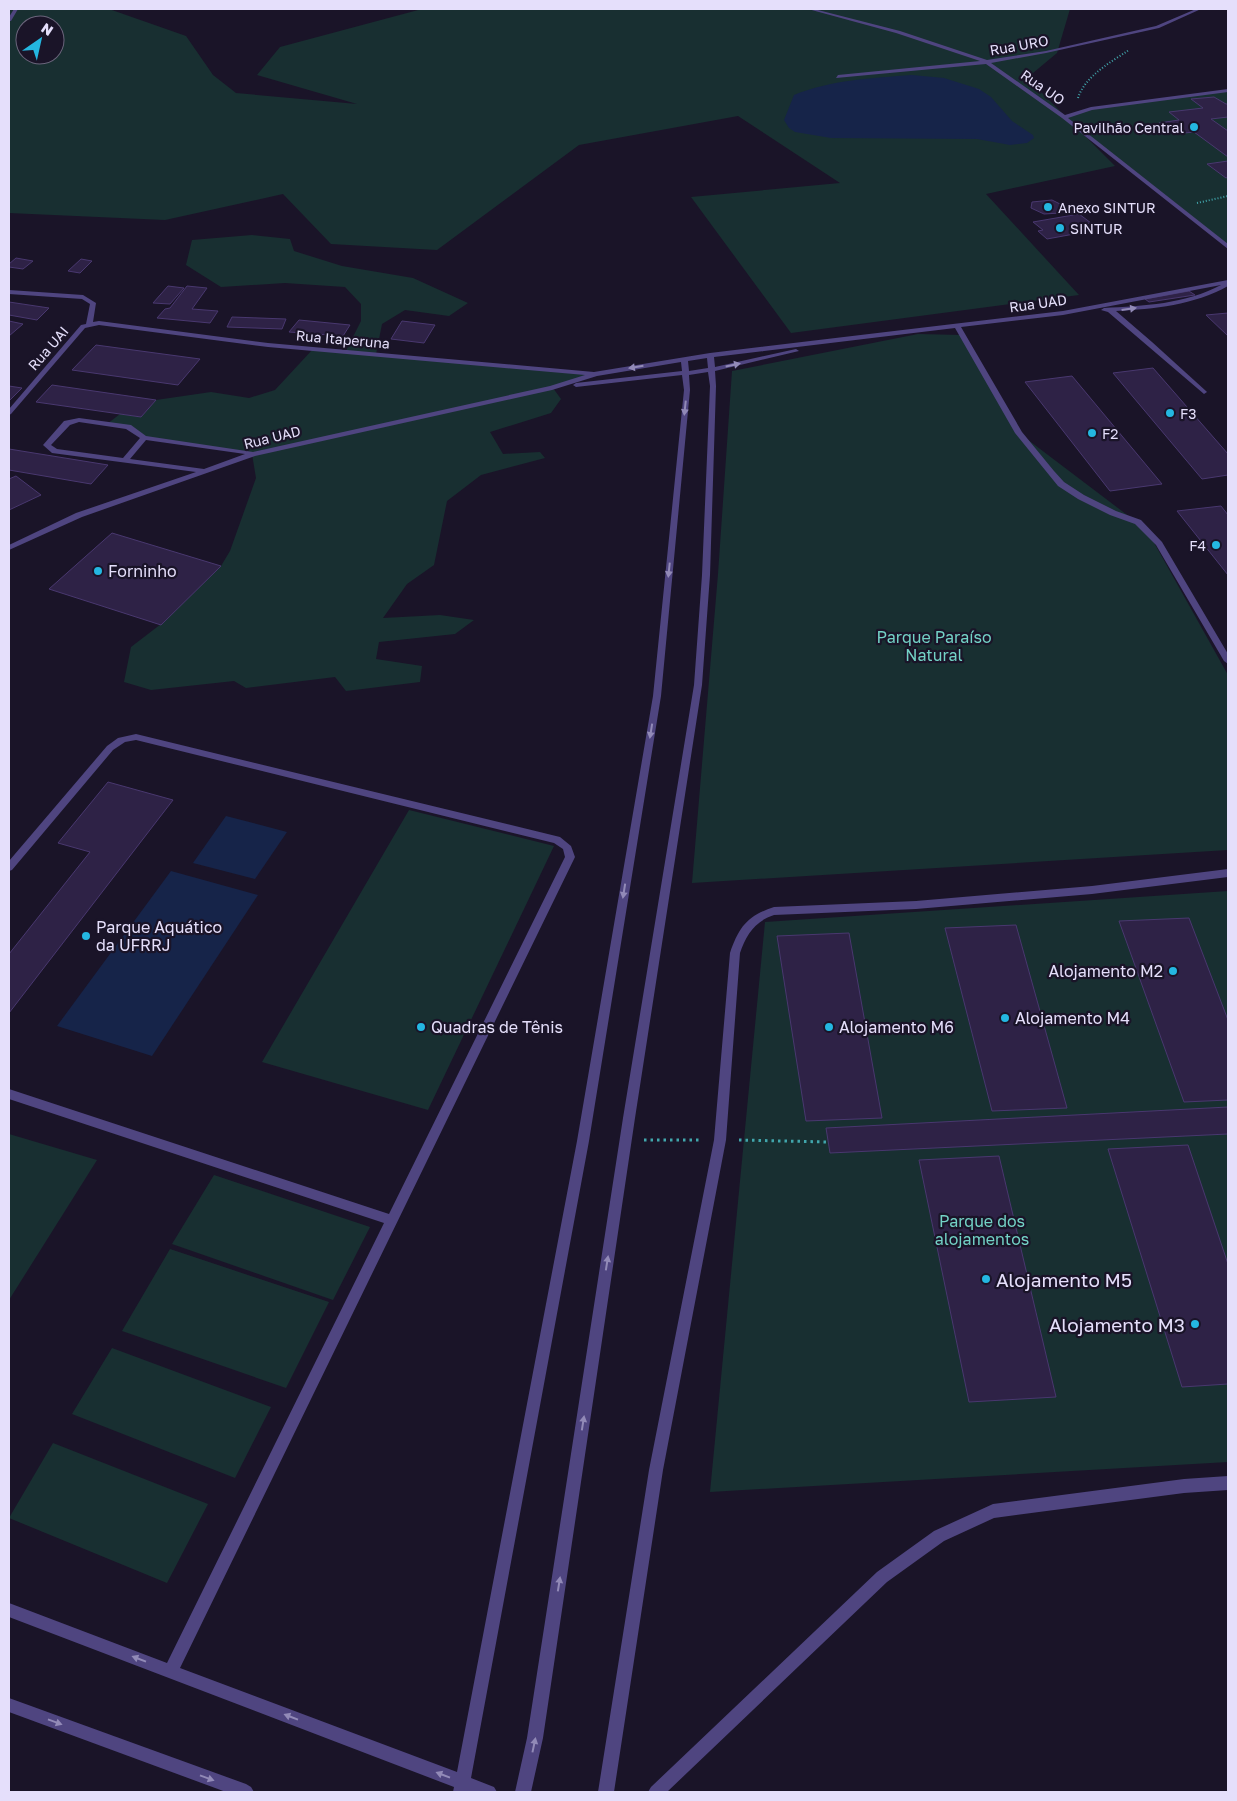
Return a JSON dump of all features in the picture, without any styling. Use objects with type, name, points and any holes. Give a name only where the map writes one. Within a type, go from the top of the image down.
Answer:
[{"type":"lane","points":[[9,20],[16,9]]},
{"type":"lane","name":"Rua UO","points":[[810,9],[898,32],[987,62],[1064,117],[1228,247]]},
{"type":"lane","name":"Rua URO","points":[[838,77],[987,62],[1130,34],[1157,27],[1199,9]]},
{"type":"lane","points":[[1064,117],[1078,112],[1228,90]]},
{"type":"lane","points":[[1063,313],[1110,310],[1204,296],[1215,292],[1228,283]]},
{"type":"lane","name":"Rua UAD","points":[[9,548],[79,515],[252,454],[552,388],[596,374],[710,355],[850,340],[1063,313],[1228,283]]},
{"type":"lane","points":[[9,292],[83,297],[93,302],[89,324]]},
{"type":"lane","points":[[1110,310],[1150,342],[1204,392]]},
{"type":"lane","name":"Rua Itaperuna","points":[[89,324],[99,323],[268,345],[596,374]]},
{"type":"lane","name":"Rua UAI","points":[[9,413],[83,326],[89,324]]},
{"type":"lane","points":[[957,326],[1020,433],[1061,484],[1081,497],[1113,513],[1138,522],[1159,544],[1228,661]]},
{"type":"lane","name":"Rua UAD","points":[[552,388],[712,370],[850,340]]},
{"type":"lane","points":[[523,1792],[536,1738],[629,1118],[698,685],[706,575],[714,386],[710,355]]},
{"type":"lane","points":[[462,1788],[584,1141],[657,696],[686,400],[684,359]]},
{"type":"lane","points":[[204,471],[55,451],[48,445],[67,423],[79,420],[124,426],[134,429],[144,438],[252,454]]},
{"type":"lane","points":[[126,460],[144,438]]},
{"type":"lane","points":[[9,867],[110,748],[117,741],[136,737],[557,840],[566,845],[570,850],[570,857],[171,1671]]},
{"type":"lane","points":[[606,1792],[656,1470],[720,1140],[735,953],[743,931],[756,918],[774,911],[936,904],[1092,890],[1228,873]]},
{"type":"lane","points":[[9,1094],[391,1220]]},
{"type":"lane","points":[[656,1792],[882,1577],[939,1536],[993,1511],[1184,1486],[1228,1483]]},
{"type":"lane","points":[[9,1610],[171,1671],[462,1788],[489,1792]]},
{"type":"lane","points":[[9,1705],[246,1792]]},
{"type":"path","points":[[1078,112],[1079,94],[1087,82],[1132,49]]},
{"type":"path","points":[[1178,207],[1228,196]]},
{"type":"path","points":[[652,1140],[828,1142]]},
{"type":"green space","points":[[9,9],[109,9],[186,36],[213,75],[236,93],[357,104],[257,75],[280,47],[422,9],[1070,9],[1057,53],[1027,78],[1066,117],[1091,109],[1228,90],[1228,247],[1078,129],[1115,166],[986,194],[1079,295],[791,333],[691,197],[840,183],[738,116],[579,145],[437,250],[331,244],[283,194],[165,220],[9,213]]},
{"type":"green space","points":[[252,235],[290,239],[294,251],[342,266],[413,278],[468,303],[449,316],[405,310],[382,324],[376,354],[596,374],[553,388],[561,399],[551,413],[490,432],[503,454],[540,452],[545,458],[481,475],[447,501],[434,565],[407,584],[383,618],[440,615],[474,620],[455,634],[379,642],[376,659],[422,666],[420,682],[346,691],[335,677],[246,688],[234,681],[151,690],[124,682],[131,647],[161,624],[221,566],[230,551],[256,478],[252,454],[144,438],[133,429],[107,424],[120,414],[141,417],[156,400],[211,392],[249,398],[275,390],[313,349],[346,351],[361,321],[361,304],[345,287],[285,283],[221,287],[186,265],[192,240]]},
{"type":"green space","name":"Parque Paraíso Natural","points":[[918,334],[961,335],[1019,433],[1147,530],[1228,675],[1228,850],[692,883],[718,574],[732,371]]},
{"type":"green space","points":[[409,810],[554,846],[428,1110],[262,1062]]},
{"type":"green space","name":"Parque dos alojamentos","points":[[1228,891],[1228,1462],[710,1492],[765,922]]},
{"type":"green space","points":[[9,1134],[97,1160],[9,1300]]},
{"type":"green space","points":[[214,1175],[370,1227],[333,1300],[172,1244]]},
{"type":"green space","points":[[170,1249],[329,1302],[286,1388],[122,1331]]},
{"type":"green space","points":[[112,1348],[271,1407],[235,1478],[72,1414]]},
{"type":"green space","points":[[53,1443],[208,1504],[167,1583],[9,1518]]},
{"type":"water","points":[[912,75],[944,78],[979,89],[991,97],[1012,121],[1033,135],[1034,138],[1027,143],[1010,145],[977,139],[831,138],[795,132],[789,128],[784,120],[794,95],[808,90],[852,80]]},
{"type":"water","points":[[226,816],[287,832],[255,879],[193,863]]},
{"type":"water","points":[[171,871],[258,895],[152,1056],[57,1026]]},
{"type":"building","name":"Pavilhão Central","points":[[1214,97],[1228,104],[1228,117],[1211,119],[1228,131],[1228,157],[1194,132],[1175,134],[1159,123],[1179,120],[1169,112],[1203,108],[1191,99]]},
{"type":"building","name":"Pavilhão Central","points":[[1228,161],[1228,177],[1226,178],[1207,164]]},
{"type":"building","name":"Anexo SINTUR","points":[[1052,200],[1064,206],[1060,213],[1044,214],[1031,208],[1032,202]]},
{"type":"building","name":"SINTUR","points":[[1079,214],[1091,223],[1077,225],[1085,232],[1047,239],[1038,231],[1043,230],[1033,222]]},
{"type":"building","points":[[16,258],[33,261],[23,269],[9,267],[9,264]]},
{"type":"building","points":[[81,259],[92,261],[80,273],[68,271]]},
{"type":"building","points":[[168,286],[184,288],[170,304],[153,303]]},
{"type":"building","points":[[187,286],[207,288],[192,309],[218,311],[210,323],[157,318],[165,309],[170,308]]},
{"type":"building","points":[[1189,291],[1195,295],[1149,302],[1145,299]]},
{"type":"building","points":[[9,302],[49,308],[37,320],[9,315]]},
{"type":"building","points":[[1228,313],[1228,336],[1206,315]]},
{"type":"building","points":[[232,317],[286,319],[282,329],[227,327]]},
{"type":"building","points":[[299,320],[350,325],[343,336],[289,332]]},
{"type":"building","points":[[9,321],[23,324],[9,336]]},
{"type":"building","points":[[402,321],[435,325],[424,343],[391,339]]},
{"type":"building","points":[[96,345],[200,359],[178,385],[72,370]]},
{"type":"building","name":"F3","points":[[1153,368],[1228,454],[1228,475],[1202,479],[1113,373]]},
{"type":"building","name":"F2","points":[[1072,376],[1162,484],[1110,491],[1025,382]]},
{"type":"building","points":[[52,385],[156,400],[141,417],[36,402]]},
{"type":"building","points":[[9,386],[22,388],[9,401]]},
{"type":"building","points":[[9,449],[108,465],[91,484],[9,470]]},
{"type":"building","points":[[16,476],[41,495],[9,510],[9,479]]},
{"type":"building","name":"F4","points":[[1221,506],[1228,515],[1228,575],[1177,511]]},
{"type":"building","points":[[112,533],[221,566],[161,625],[49,589]]},
{"type":"building","points":[[108,782],[173,800],[9,1013],[9,954],[90,852],[58,843]]},
{"type":"building","name":"Alojamento M2","points":[[1189,918],[1228,1020],[1228,1100],[1184,1102],[1119,921]]},
{"type":"building","name":"Alojamento M4","points":[[1016,925],[1067,1108],[992,1111],[945,928]]},
{"type":"building","name":"Alojamento M6","points":[[849,933],[882,1118],[806,1121],[777,936]]},
{"type":"building","points":[[1228,1107],[1228,1134],[830,1153],[826,1128]]},
{"type":"building","name":"Alojamento M3","points":[[1188,1145],[1228,1264],[1228,1384],[1182,1387],[1108,1149]]},
{"type":"building","name":"Alojamento M5","points":[[999,1156],[1056,1397],[969,1402],[919,1160]]},
{"type":"place","name":"Pavilhão Central","points":[[1194,127]]},
{"type":"place","name":"Anexo SINTUR","points":[[1048,207]]},
{"type":"place","name":"SINTUR","points":[[1060,228]]},
{"type":"place","name":"F3","points":[[1170,413]]},
{"type":"place","name":"F2","points":[[1092,433]]},
{"type":"place","name":"F4","points":[[1216,545]]},
{"type":"place","name":"Forninho","points":[[98,571]]},
{"type":"place","name":"Parque Aquático da UFRRJ","points":[[86,936]]},
{"type":"place","name":"Alojamento M2","points":[[1173,971]]},
{"type":"place","name":"Alojamento M4","points":[[1005,1018]]},
{"type":"place","name":"Quadras de Tênis","points":[[421,1027]]},
{"type":"place","name":"Alojamento M6","points":[[829,1027]]},
{"type":"place","name":"Alojamento M5","points":[[986,1279]]},
{"type":"place","name":"Alojamento M3","points":[[1195,1324]]}]
